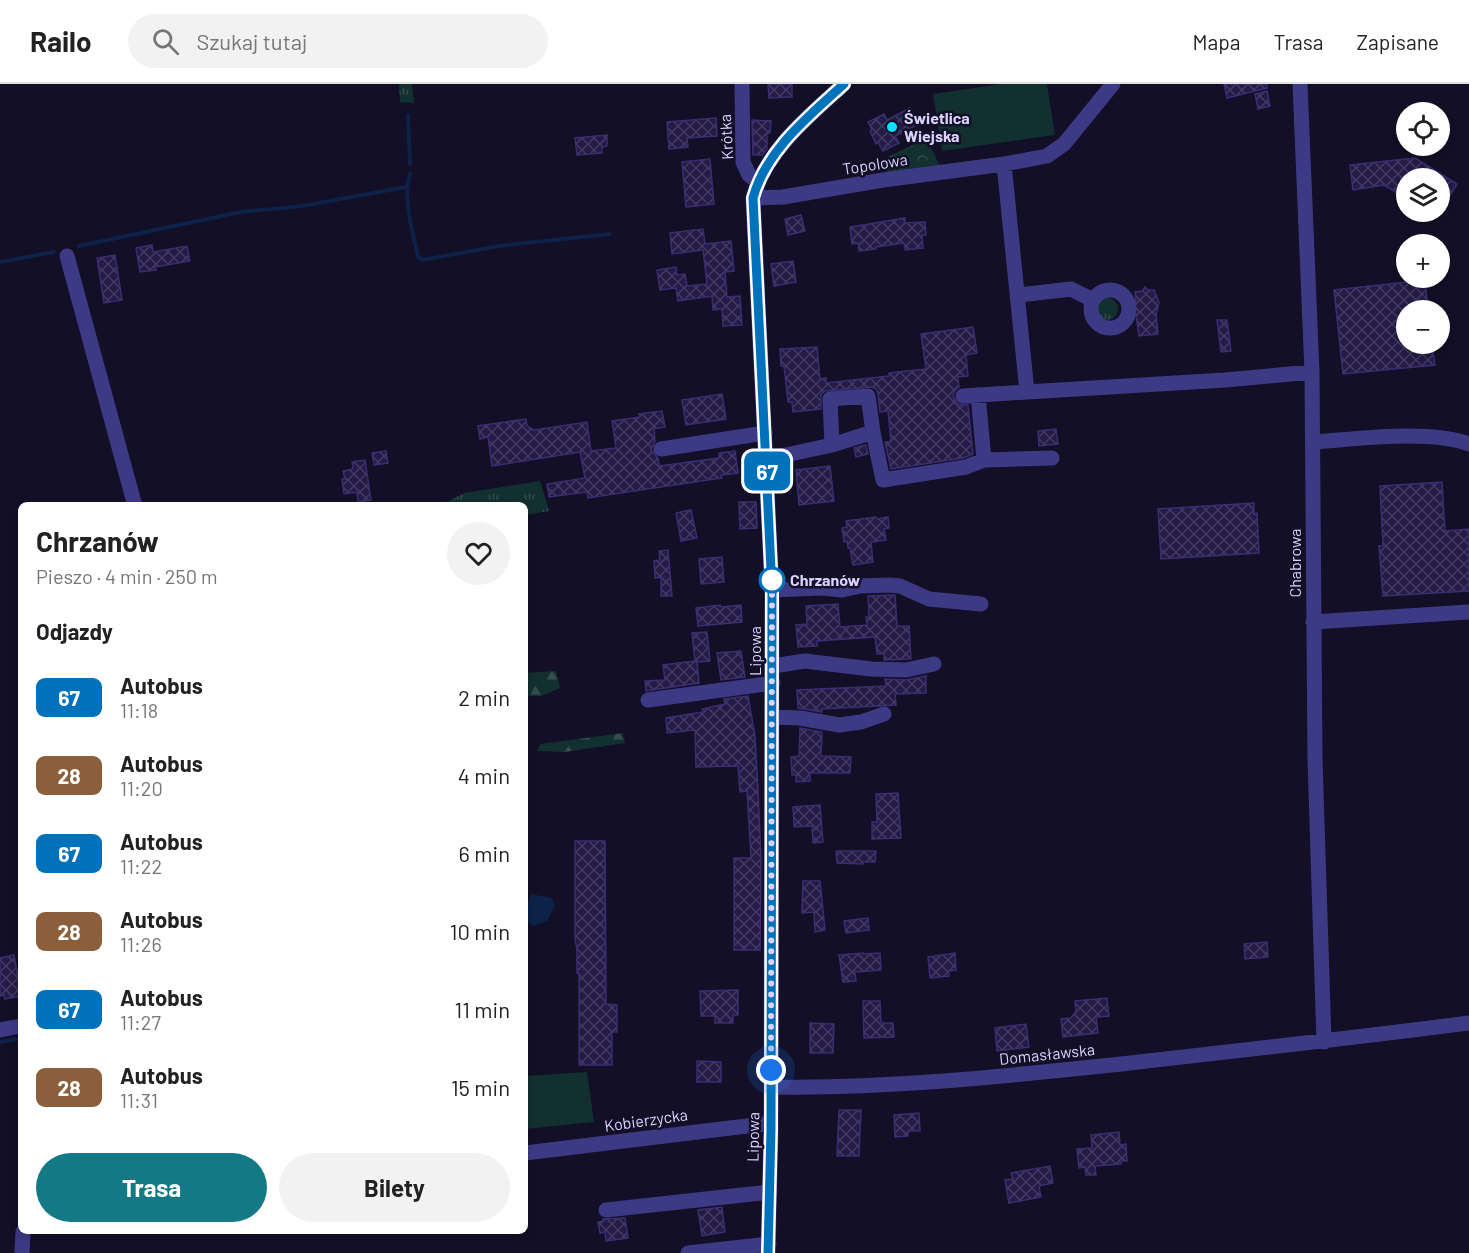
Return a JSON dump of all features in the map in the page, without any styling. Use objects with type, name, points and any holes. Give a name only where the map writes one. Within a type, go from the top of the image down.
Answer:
[{"type":"street","name":"Krótka","points":[[742,84],[743,162],[749,175],[759,182]]},
{"type":"street","name":"Lipowa","points":[[768,1248],[771,1123],[772,590],[753,198],[778,148],[844,84]]},
{"type":"street","name":"Topolowa","points":[[753,198],[783,196],[1047,156],[1064,144],[1113,84]]},
{"type":"street","name":"Chabrowa","points":[[1300,84],[1312,372],[1313,621],[1324,1042]]},
{"type":"street","points":[[1004,164],[1027,392]]},
{"type":"street","points":[[67,256],[134,502]]},
{"type":"street","points":[[1018,295],[1071,289],[1092,300]]},
{"type":"street","points":[[984,460],[970,395],[1225,380],[1312,372]]},
{"type":"street","points":[[832,445],[830,399],[868,396],[883,480],[966,467],[984,460],[1052,458]]},
{"type":"street","points":[[767,459],[832,445],[873,432]]},
{"type":"street","points":[[661,449],[765,433]]},
{"type":"street","points":[[1312,442],[1423,436],[1459,440],[1469,444]]},
{"type":"street","points":[[772,590],[822,588],[842,590],[860,586],[890,585],[900,586],[930,599],[981,604]]},
{"type":"street","points":[[1313,621],[1469,612]]},
{"type":"street","points":[[773,666],[804,661],[906,670],[934,664]]},
{"type":"street","points":[[648,700],[773,683]]},
{"type":"street","points":[[772,717],[800,718],[839,725],[861,722],[884,714]]},
{"type":"street","name":"Domasławska","points":[[771,1087],[886,1086],[954,1080],[1324,1042],[1469,1023]]},
{"type":"street","points":[[0,1030],[18,1027]]},
{"type":"street","name":"Kobierzycka","points":[[528,1153],[771,1123]]},
{"type":"street","points":[[606,1210],[770,1192]]},
{"type":"street","points":[[22,1253],[23,1234]]},
{"type":"street","points":[[688,1253],[768,1248]]},
{"type":"green space","points":[[399,84],[412,84],[414,103],[400,102]]},
{"type":"green space","points":[[1002,84],[1047,84],[1055,135],[942,151],[933,94]]},
{"type":"green space","points":[[926,138],[940,166],[888,174],[882,160]]},
{"type":"green space","points":[[1107,298],[1115,301],[1118,309],[1115,317],[1107,320],[1099,317],[1096,309],[1099,301]]},
{"type":"green space","points":[[540,481],[549,511],[528,514],[528,502],[447,502],[464,493]]},
{"type":"green space","points":[[556,671],[560,688],[541,696],[528,696],[528,673]]},
{"type":"green space","points":[[623,733],[625,743],[565,752],[538,751],[540,744]]},
{"type":"green space","points":[[587,1072],[594,1122],[528,1129],[528,1076]]},
{"type":"water","points":[[531,894],[552,898],[555,906],[547,921],[533,926],[528,923],[528,901]]},
{"type":"building","points":[[768,84],[792,84],[792,97],[769,98]]},
{"type":"building","points":[[1224,84],[1267,84],[1267,88],[1227,98]]},
{"type":"building","points":[[1267,91],[1270,106],[1258,109],[1255,94]]},
{"type":"building","name":"Świetlica Wiejska","points":[[910,108],[919,124],[895,136],[899,143],[883,151],[878,142],[876,144],[868,122],[884,114],[887,120]]},
{"type":"building","points":[[716,118],[717,136],[687,138],[688,147],[669,149],[667,122]]},
{"type":"building","points":[[752,120],[771,121],[770,133],[767,133],[767,149],[762,155],[753,155]]},
{"type":"building","points":[[607,135],[607,146],[602,147],[602,153],[577,155],[575,138]]},
{"type":"building","points":[[1415,158],[1431,168],[1396,168],[1396,192],[1384,185],[1353,190],[1350,165]]},
{"type":"building","points":[[710,159],[714,204],[686,207],[682,162]]},
{"type":"building","points":[[1450,180],[1457,184],[1450,196]]},
{"type":"building","points":[[801,215],[805,231],[788,235],[785,219]]},
{"type":"building","points":[[905,218],[905,223],[925,222],[926,235],[922,235],[923,248],[905,250],[904,243],[859,251],[858,243],[852,244],[850,227]]},
{"type":"building","points":[[703,229],[705,244],[731,241],[734,271],[725,272],[727,297],[740,296],[742,325],[723,326],[722,309],[713,310],[712,296],[678,301],[676,288],[660,290],[657,270],[676,267],[677,275],[685,274],[687,286],[707,284],[703,250],[672,254],[670,233]]},
{"type":"building","points":[[152,245],[153,252],[187,246],[190,261],[140,272],[136,248]]},
{"type":"building","points":[[115,255],[122,300],[104,303],[97,258]]},
{"type":"building","points":[[793,261],[796,282],[774,286],[771,264]]},
{"type":"building","points":[[1396,283],[1396,288],[1426,288],[1427,300],[1396,300],[1396,354],[1433,354],[1435,365],[1343,374],[1334,290]]},
{"type":"building","points":[[1145,287],[1148,290],[1154,290],[1159,302],[1156,314],[1158,334],[1139,336],[1134,301],[1136,301],[1135,292],[1142,291]]},
{"type":"building","points":[[1217,320],[1227,320],[1231,351],[1221,352]]},
{"type":"building","points":[[973,327],[977,353],[966,355],[968,376],[958,377],[959,387],[953,396],[958,404],[968,405],[973,454],[963,458],[891,469],[885,442],[891,441],[888,411],[880,412],[878,394],[876,389],[871,387],[825,391],[821,395],[821,409],[793,412],[792,402],[788,402],[780,349],[817,347],[820,379],[826,378],[826,383],[889,376],[889,373],[926,369],[921,334]]},
{"type":"building","points":[[722,394],[726,419],[686,425],[682,400]]},
{"type":"building","points":[[662,411],[665,427],[654,429],[655,441],[651,450],[658,458],[659,466],[719,458],[719,453],[735,451],[738,473],[721,475],[722,478],[588,498],[587,492],[549,497],[547,484],[585,478],[580,452],[492,466],[488,437],[480,439],[478,426],[526,419],[527,426],[534,430],[587,422],[591,451],[616,448],[612,421]]},
{"type":"building","points":[[1056,429],[1058,444],[1039,446],[1038,431]]},
{"type":"building","points":[[866,445],[868,454],[856,457],[854,448]]},
{"type":"building","points":[[386,451],[388,463],[374,465],[372,453]]},
{"type":"building","points":[[365,460],[371,500],[358,502],[357,492],[344,494],[343,471],[353,469],[352,462]]},
{"type":"building","points":[[830,466],[834,501],[799,505],[796,470]]},
{"type":"building","points":[[1442,482],[1445,531],[1469,529],[1469,591],[1383,596],[1379,546],[1383,546],[1380,486]]},
{"type":"building","points":[[739,502],[756,502],[757,528],[740,529]]},
{"type":"building","points":[[1254,503],[1254,514],[1257,513],[1259,553],[1161,559],[1158,509]]},
{"type":"building","points":[[691,510],[697,538],[681,541],[676,513]]},
{"type":"building","points":[[876,517],[877,519],[888,517],[889,528],[884,529],[886,540],[871,542],[873,562],[853,565],[850,548],[848,548],[847,541],[844,542],[842,528],[847,527],[846,521]]},
{"type":"building","points":[[668,550],[672,596],[661,596],[661,577],[655,578],[654,561],[660,560],[659,551]]},
{"type":"building","points":[[722,557],[724,582],[701,584],[699,559]]},
{"type":"building","points":[[895,595],[897,626],[909,626],[911,659],[884,660],[884,654],[877,654],[875,637],[817,641],[817,646],[798,647],[796,625],[807,624],[806,606],[838,604],[840,627],[867,625],[868,596]]},
{"type":"building","points":[[720,605],[720,607],[741,605],[742,622],[698,626],[696,608]]},
{"type":"building","points":[[707,632],[710,661],[697,662],[699,683],[646,691],[645,681],[665,680],[663,665],[695,661],[692,633]]},
{"type":"building","points":[[741,651],[745,677],[721,680],[717,653]]},
{"type":"building","points":[[926,676],[926,693],[895,694],[896,705],[822,709],[822,712],[798,708],[797,690],[886,686],[885,679],[906,680]]},
{"type":"building","points":[[748,696],[755,736],[758,790],[761,859],[760,950],[734,950],[734,858],[751,858],[747,791],[740,792],[738,766],[696,767],[695,730],[667,733],[666,718],[703,712],[702,709],[725,704],[724,699]]},
{"type":"building","points":[[800,728],[822,732],[821,756],[851,757],[850,773],[810,773],[810,781],[796,782],[796,775],[792,775],[791,757],[799,756]]},
{"type":"building","points":[[898,793],[901,838],[872,839],[872,822],[877,822],[876,794]]},
{"type":"building","points":[[820,805],[823,842],[813,843],[812,826],[794,827],[793,807]]},
{"type":"building","points":[[575,841],[605,841],[606,1004],[617,1005],[617,1032],[612,1032],[612,1065],[579,1065]]},
{"type":"building","points":[[836,851],[876,851],[875,862],[837,863]]},
{"type":"building","points":[[803,881],[820,881],[825,930],[815,932],[814,912],[802,913]]},
{"type":"building","points":[[868,918],[869,930],[846,933],[844,921]]},
{"type":"building","points":[[1267,942],[1268,957],[1245,959],[1244,944]]},
{"type":"building","points":[[880,953],[881,970],[855,972],[856,981],[843,982],[839,955]]},
{"type":"building","points":[[955,953],[956,970],[949,971],[949,976],[930,978],[928,957]]},
{"type":"building","points":[[14,955],[18,997],[5,999],[4,995],[0,996],[0,958]]},
{"type":"building","points":[[738,990],[738,1015],[733,1015],[733,1023],[715,1023],[715,1016],[701,1016],[700,991]]},
{"type":"building","points":[[1107,998],[1109,1016],[1096,1017],[1098,1033],[1063,1037],[1061,1019],[1071,1018],[1076,1011],[1075,1001]]},
{"type":"building","points":[[863,1001],[880,1001],[881,1023],[893,1023],[894,1037],[864,1038]]},
{"type":"building","points":[[810,1023],[834,1024],[833,1053],[810,1053]]},
{"type":"building","points":[[1026,1024],[1029,1047],[997,1051],[995,1028]]},
{"type":"building","points":[[697,1061],[721,1062],[721,1082],[697,1082]]},
{"type":"building","points":[[839,1110],[861,1110],[859,1156],[837,1156]]},
{"type":"building","points":[[919,1113],[920,1131],[908,1131],[908,1136],[895,1137],[894,1115]]},
{"type":"building","points":[[1119,1132],[1120,1145],[1126,1144],[1127,1161],[1121,1161],[1121,1164],[1095,1166],[1096,1175],[1086,1175],[1085,1167],[1079,1168],[1077,1149],[1092,1148],[1091,1135]]},
{"type":"building","points":[[1050,1166],[1053,1183],[1039,1186],[1041,1197],[1009,1203],[1005,1180],[1013,1179],[1011,1173]]},
{"type":"building","points":[[722,1207],[725,1232],[702,1236],[698,1210]]},
{"type":"building","points":[[625,1218],[628,1238],[606,1241],[605,1232],[600,1233],[598,1222],[603,1219]]},
{"type":"waterway","points":[[408,115],[410,164]]},
{"type":"waterway","points":[[410,174],[407,194],[409,216],[418,257],[422,260],[505,245],[610,234]]},
{"type":"waterway","points":[[79,246],[241,212],[302,206],[406,187]]},
{"type":"waterway","points":[[0,262],[54,252]]},
{"type":"waterway","points":[[0,1042],[18,1039]]},
{"type":"bus line","name":"67","points":[[768,1253],[772,974],[772,590],[753,198],[778,148],[844,84]]},
{"type":"place","name":"Świetlica Wiejska","points":[[892,127]]},
{"type":"place","name":"Chrzanów","points":[[772,580]]},
{"type":"route","points":[[771,1070],[772,580]]}]
